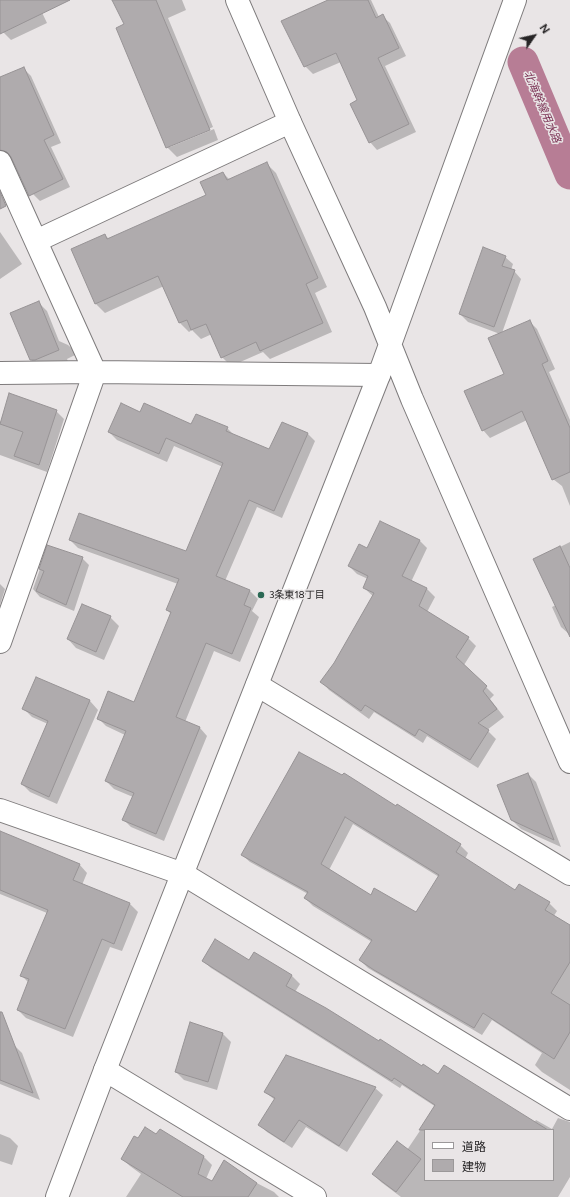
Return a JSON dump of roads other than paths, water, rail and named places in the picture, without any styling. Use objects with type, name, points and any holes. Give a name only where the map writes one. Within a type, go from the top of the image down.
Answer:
[{"type":"street","points":[[237,0],[290,122],[372,300],[415,406],[570,762]]},
{"type":"street","points":[[57,1197],[379,375],[515,0]]},
{"type":"street","points":[[36,241],[290,122]]},
{"type":"street","points":[[0,162],[95,372],[0,642]]},
{"type":"street","points":[[0,373],[95,372],[379,375]]},
{"type":"street","points":[[257,685],[570,874]]},
{"type":"street","points":[[0,810],[183,874],[570,1109]]},
{"type":"street","points":[[106,1070],[315,1197]]},
{"type":"waterway","name":"北海幹線用水路","points":[[523,62],[570,174]]},
{"type":"place","name":"3条東18丁目","points":[[261,595]]}]
